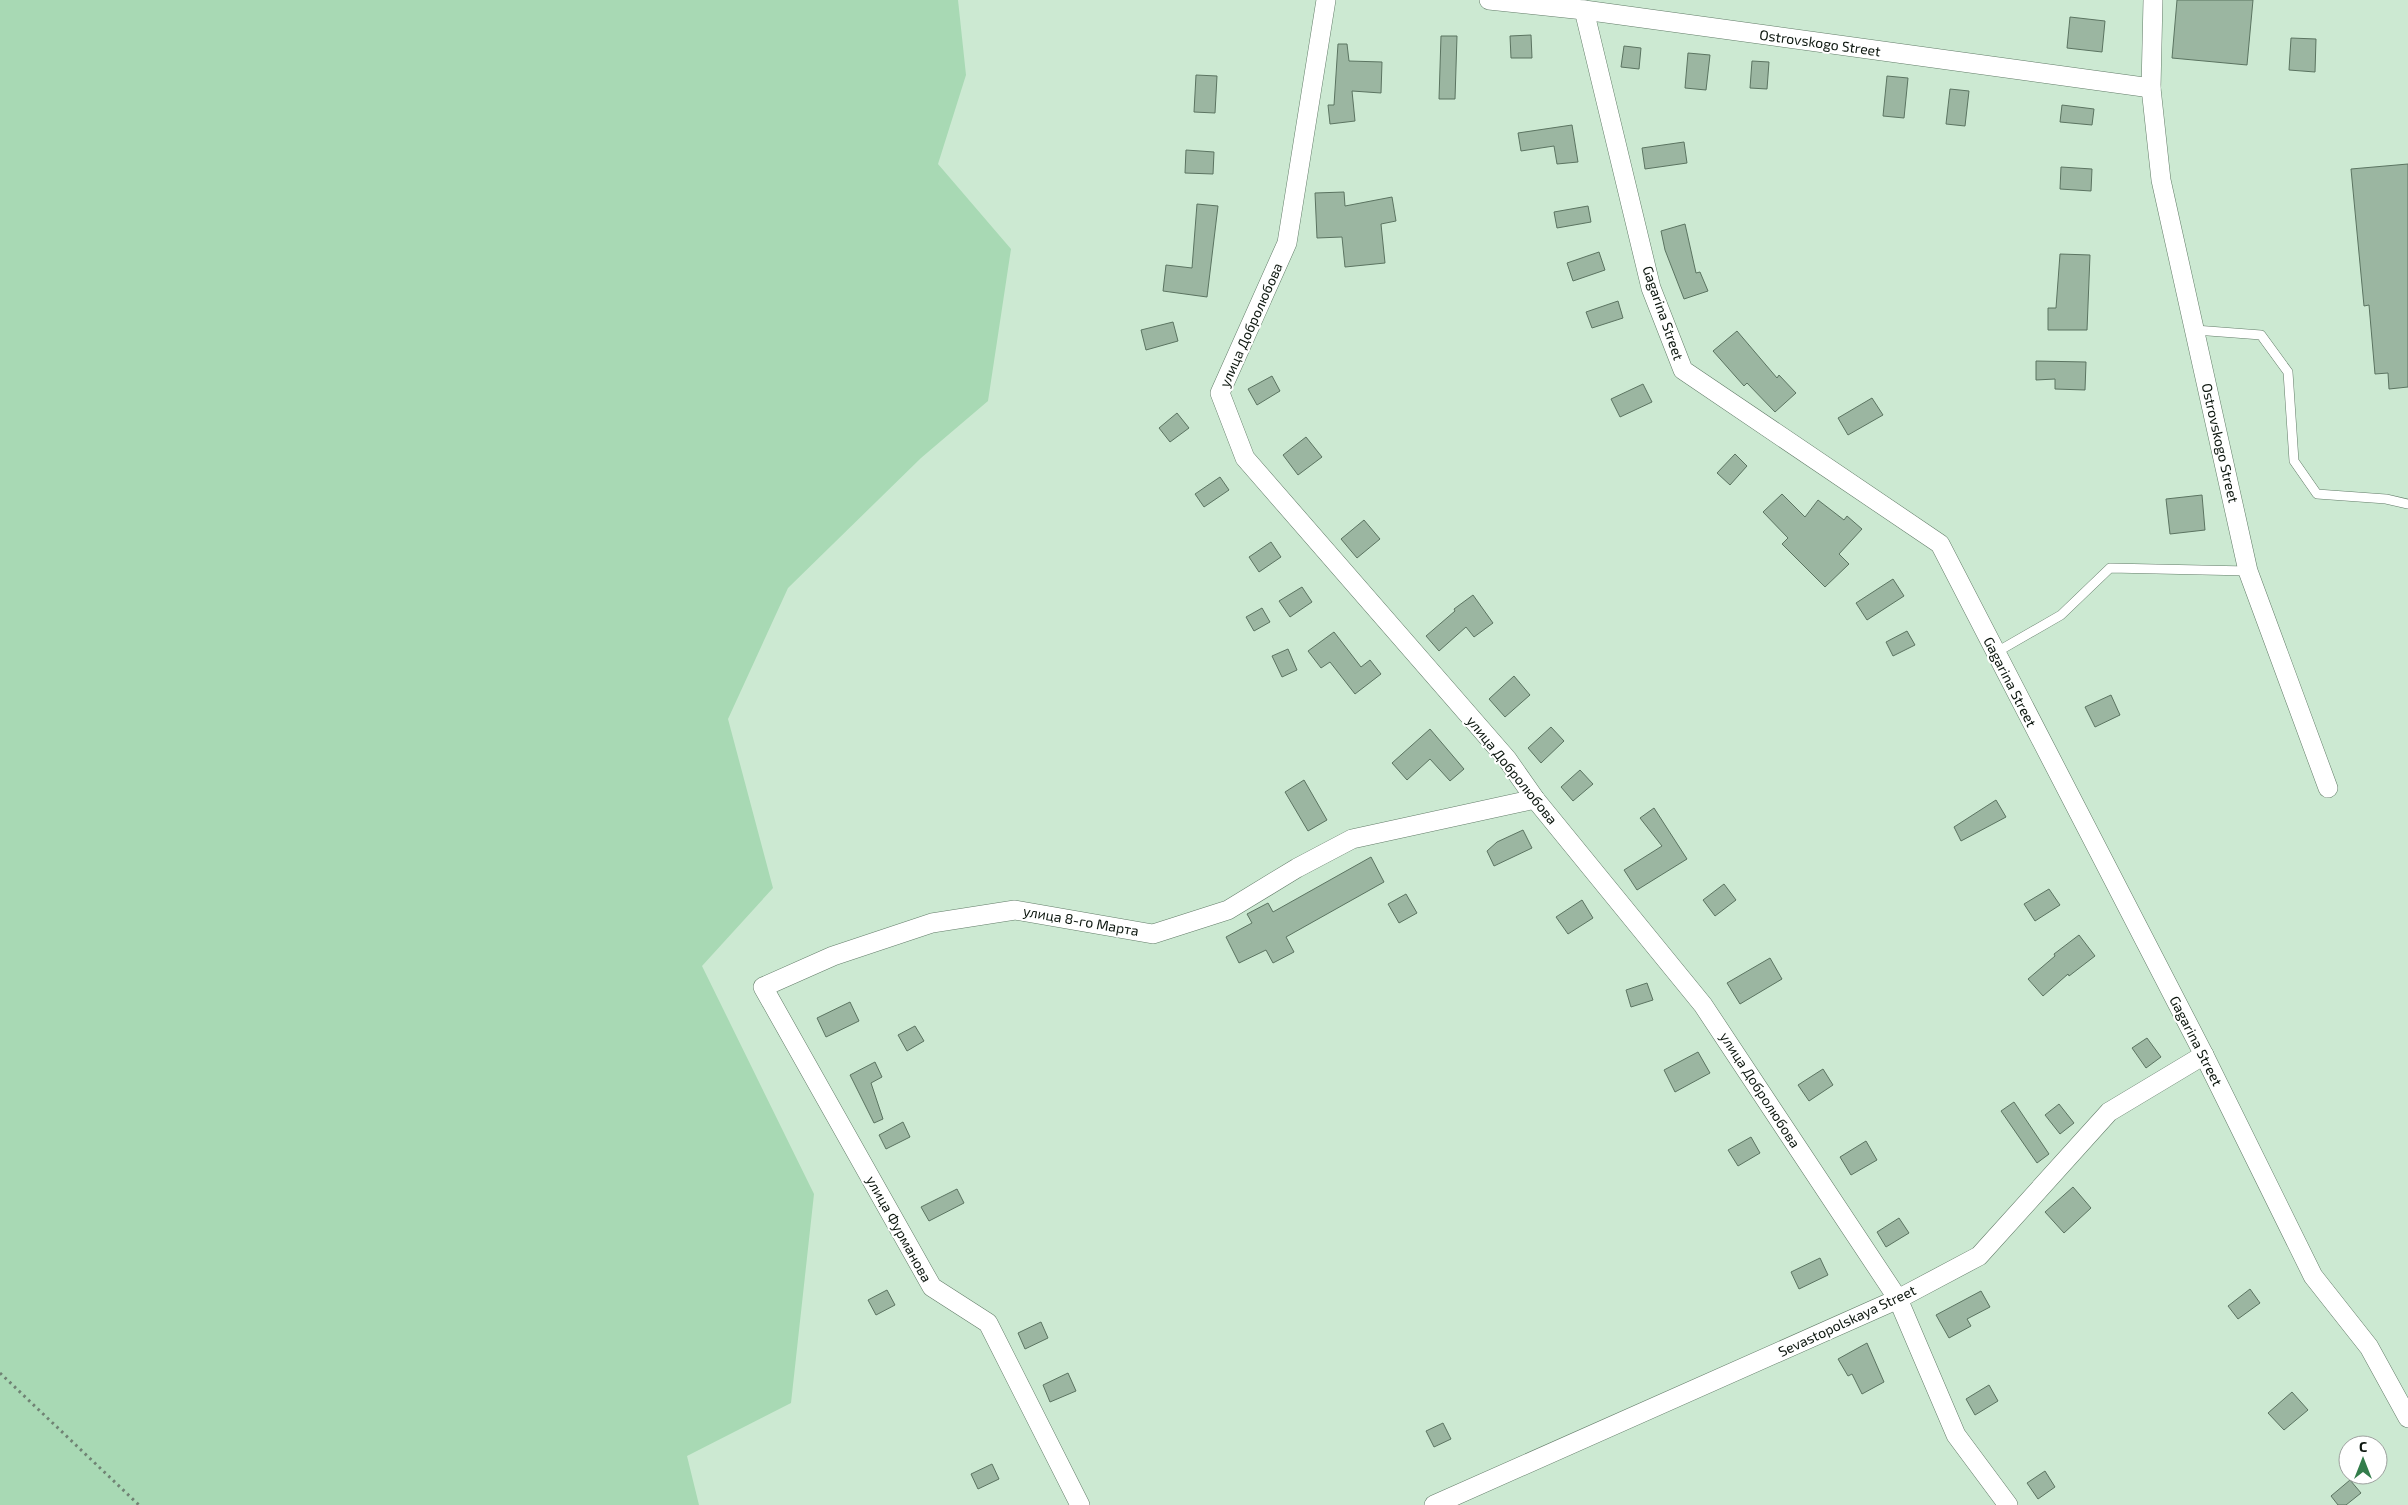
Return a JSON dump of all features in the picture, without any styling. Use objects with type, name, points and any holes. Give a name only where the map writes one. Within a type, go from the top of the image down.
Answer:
[{"type":"street","name":"улица Добролюбова","points":[[1326,0],[1287,243],[1220,393],[1245,458],[1507,759],[1535,799],[1703,1005],[1898,1299],[1956,1434],[2008,1505]]},
{"type":"street","name":"Ostrovskogo Street","points":[[1488,0],[1584,10],[2151,88]]},
{"type":"street","name":"Ostrovskogo Street","points":[[2153,0],[2151,88],[2161,180],[2194,330],[2248,571],[2328,788]]},
{"type":"street","name":"Gagarina Street","points":[[1584,10],[1651,288],[1683,370],[1940,544],[2204,1055],[2313,1276],[2369,1347],[2408,1418]]},
{"type":"street","name":"улица 8-го Марта","points":[[763,987],[832,956],[932,923],[1015,910],[1153,934],[1228,910],[1297,868],[1352,839],[1535,799]]},
{"type":"street","name":"улица Фурманова","points":[[763,987],[932,1287],[988,1324],[1080,1505]]},
{"type":"street","name":"Sevastopolskaya Street","points":[[1434,1505],[1898,1299],[1979,1256],[2110,1112],[2204,1055]]},
{"type":"lane","points":[[2194,330],[2260,335],[2272,350],[2288,372],[2294,461],[2317,494],[2386,499],[2408,504]]},
{"type":"lane","points":[[1995,653],[2062,615],[2110,568],[2248,571]]},
{"type":"path","points":[[0,1373],[139,1505]]},
{"type":"green space","points":[[0,0],[958,0],[966,75],[938,164],[1011,249],[988,401],[921,458],[788,588],[728,719],[773,888],[702,966],[814,1194],[791,1403],[687,1456],[699,1505],[0,1505]]},
{"type":"building","points":[[2177,0],[2253,0],[2247,65],[2172,58]]},
{"type":"building","points":[[2070,17],[2105,21],[2102,52],[2067,48]]},
{"type":"building","points":[[1531,35],[1532,58],[1511,58],[1510,36]]},
{"type":"building","points":[[1441,36],[1457,36],[1455,99],[1439,99]]},
{"type":"building","points":[[2291,38],[2316,39],[2315,72],[2289,70]]},
{"type":"building","points":[[1338,44],[1347,44],[1349,61],[1382,62],[1381,93],[1352,91],[1355,121],[1330,124],[1328,105],[1334,105]]},
{"type":"building","points":[[1624,46],[1641,48],[1639,69],[1621,67]]},
{"type":"building","points":[[1688,53],[1710,55],[1706,90],[1685,88]]},
{"type":"building","points":[[1752,61],[1769,62],[1767,89],[1750,88]]},
{"type":"building","points":[[1196,75],[1217,76],[1215,113],[1194,112]]},
{"type":"building","points":[[1887,76],[1908,78],[1904,118],[1883,116]]},
{"type":"building","points":[[1950,89],[1969,91],[1965,126],[1946,124]]},
{"type":"building","points":[[2062,105],[2094,109],[2092,125],[2060,122]]},
{"type":"building","points":[[1572,125],[1578,162],[1557,164],[1554,146],[1521,151],[1518,133]]},
{"type":"building","points":[[1684,142],[1687,163],[1645,169],[1642,148]]},
{"type":"building","points":[[1186,150],[1214,152],[1213,174],[1185,173]]},
{"type":"building","points":[[2408,164],[2408,387],[2389,389],[2388,373],[2375,374],[2369,305],[2364,306],[2351,169]]},
{"type":"building","points":[[2061,167],[2092,169],[2091,191],[2060,189]]},
{"type":"building","points":[[1344,192],[1345,206],[1392,197],[1396,221],[1381,224],[1385,263],[1345,267],[1342,237],[1317,238],[1315,193]]},
{"type":"building","points":[[1197,204],[1218,206],[1207,297],[1163,291],[1166,265],[1192,268]]},
{"type":"building","points":[[1588,206],[1591,222],[1557,228],[1554,212]]},
{"type":"building","points":[[1685,224],[1696,273],[1700,272],[1708,291],[1684,299],[1665,250],[1661,231]]},
{"type":"building","points":[[1599,252],[1605,270],[1573,281],[1567,263]]},
{"type":"building","points":[[2060,254],[2090,255],[2087,330],[2048,330],[2048,308],[2056,308]]},
{"type":"building","points":[[1618,301],[1623,318],[1592,328],[1586,312]]},
{"type":"building","points":[[1173,322],[1178,341],[1146,350],[1141,330]]},
{"type":"building","points":[[1737,331],[1777,378],[1779,375],[1796,393],[1775,412],[1747,383],[1744,386],[1713,351]]},
{"type":"building","points":[[2036,361],[2086,362],[2085,390],[2055,389],[2055,379],[2036,380]]},
{"type":"building","points":[[1272,376],[1280,391],[1257,405],[1248,389]]},
{"type":"building","points":[[1643,384],[1652,402],[1620,417],[1611,399]]},
{"type":"building","points":[[1872,398],[1883,415],[1848,435],[1838,418]]},
{"type":"building","points":[[1177,413],[1189,428],[1170,442],[1159,428]]},
{"type":"building","points":[[1306,437],[1322,457],[1298,475],[1283,455]]},
{"type":"building","points":[[1735,454],[1747,466],[1730,485],[1717,473]]},
{"type":"building","points":[[1220,477],[1229,490],[1204,507],[1195,494]]},
{"type":"building","points":[[1782,494],[1805,517],[1818,500],[1844,520],[1847,516],[1862,529],[1839,554],[1849,564],[1825,587],[1782,544],[1788,538],[1763,512]]},
{"type":"building","points":[[2202,495],[2205,530],[2170,534],[2166,499]]},
{"type":"building","points":[[1364,520],[1380,539],[1357,558],[1341,539]]},
{"type":"building","points":[[1271,542],[1281,557],[1259,572],[1249,557]]},
{"type":"building","points":[[1893,579],[1904,596],[1867,620],[1856,603]]},
{"type":"building","points":[[1302,587],[1312,602],[1290,617],[1279,601]]},
{"type":"building","points":[[1473,595],[1493,623],[1474,637],[1466,627],[1439,651],[1426,636],[1455,611],[1454,609]]},
{"type":"building","points":[[1262,608],[1270,622],[1254,631],[1246,617]]},
{"type":"building","points":[[1907,631],[1915,645],[1893,656],[1886,642]]},
{"type":"building","points":[[1334,632],[1361,667],[1370,660],[1381,674],[1355,694],[1330,662],[1321,668],[1308,651]]},
{"type":"building","points":[[1288,649],[1297,670],[1282,677],[1272,656]]},
{"type":"building","points":[[1514,676],[1530,695],[1505,717],[1489,699]]},
{"type":"building","points":[[2111,695],[2120,715],[2095,727],[2085,707]]},
{"type":"building","points":[[1551,727],[1564,741],[1541,763],[1528,748]]},
{"type":"building","points":[[1430,729],[1464,769],[1450,781],[1430,759],[1407,780],[1392,763]]},
{"type":"building","points":[[1580,770],[1593,784],[1573,801],[1561,787]]},
{"type":"building","points":[[1304,780],[1327,820],[1308,831],[1285,792]]},
{"type":"building","points":[[1996,800],[2006,817],[1961,841],[1954,827]]},
{"type":"building","points":[[1654,808],[1687,859],[1637,890],[1624,870],[1662,846],[1640,818]]},
{"type":"building","points":[[1523,830],[1532,848],[1494,866],[1487,851],[1497,842]]},
{"type":"building","points":[[1371,857],[1384,882],[1286,937],[1294,952],[1273,963],[1266,950],[1239,963],[1226,937],[1252,923],[1247,914],[1268,903],[1273,912]]},
{"type":"building","points":[[1724,884],[1736,900],[1715,916],[1703,900]]},
{"type":"building","points":[[2049,889],[2060,905],[2035,921],[2024,904]]},
{"type":"building","points":[[1406,894],[1417,913],[1399,923],[1388,904]]},
{"type":"building","points":[[1582,900],[1593,918],[1568,934],[1556,917]]},
{"type":"building","points":[[2079,935],[2095,956],[2069,976],[2068,974],[2043,996],[2028,979],[2055,956],[2054,954]]},
{"type":"building","points":[[1770,958],[1782,979],[1740,1004],[1727,983]]},
{"type":"building","points":[[1647,983],[1653,1000],[1631,1007],[1626,990]]},
{"type":"building","points":[[850,1002],[859,1021],[826,1037],[817,1018]]},
{"type":"building","points":[[915,1026],[924,1041],[907,1051],[898,1035]]},
{"type":"building","points":[[2147,1038],[2161,1057],[2146,1068],[2132,1048]]},
{"type":"building","points":[[1698,1052],[1710,1073],[1675,1092],[1664,1070]]},
{"type":"building","points":[[875,1062],[882,1077],[871,1083],[883,1119],[874,1123],[850,1075]]},
{"type":"building","points":[[1823,1069],[1833,1085],[1809,1101],[1798,1085]]},
{"type":"building","points":[[2014,1102],[2049,1154],[2037,1163],[2001,1111]]},
{"type":"building","points":[[2059,1104],[2074,1123],[2060,1134],[2045,1115]]},
{"type":"building","points":[[903,1122],[910,1137],[886,1149],[879,1135]]},
{"type":"building","points":[[1751,1137],[1760,1153],[1738,1166],[1728,1150]]},
{"type":"building","points":[[1866,1141],[1877,1160],[1851,1175],[1840,1157]]},
{"type":"building","points":[[2073,1187],[2091,1208],[2064,1233],[2045,1212]]},
{"type":"building","points":[[957,1189],[964,1203],[929,1221],[921,1207]]},
{"type":"building","points":[[1899,1218],[1909,1233],[1886,1247],[1877,1232]]},
{"type":"building","points":[[1820,1258],[1828,1275],[1799,1289],[1791,1272]]},
{"type":"building","points":[[2250,1289],[2260,1303],[2238,1319],[2228,1306]]},
{"type":"building","points":[[887,1290],[895,1305],[876,1315],[868,1300]]},
{"type":"building","points":[[1981,1291],[1990,1307],[1967,1319],[1971,1326],[1949,1338],[1936,1315]]},
{"type":"building","points":[[1041,1322],[1048,1338],[1025,1349],[1018,1333]]},
{"type":"building","points":[[1867,1343],[1884,1382],[1862,1394],[1852,1374],[1848,1376],[1838,1359]]},
{"type":"building","points":[[1068,1373],[1076,1391],[1050,1402],[1043,1385]]},
{"type":"building","points":[[1989,1385],[1998,1401],[1975,1415],[1966,1399]]},
{"type":"building","points":[[2292,1392],[2308,1410],[2284,1430],[2268,1413]]},
{"type":"building","points":[[1443,1423],[1451,1439],[1434,1447],[1426,1431]]},
{"type":"building","points":[[992,1464],[999,1479],[978,1489],[971,1474]]},
{"type":"building","points":[[2045,1471],[2055,1487],[2038,1499],[2027,1483]]},
{"type":"building","points":[[2344,1485],[2354,1485],[2361,1493],[2346,1505],[2338,1505],[2331,1496]]}]
